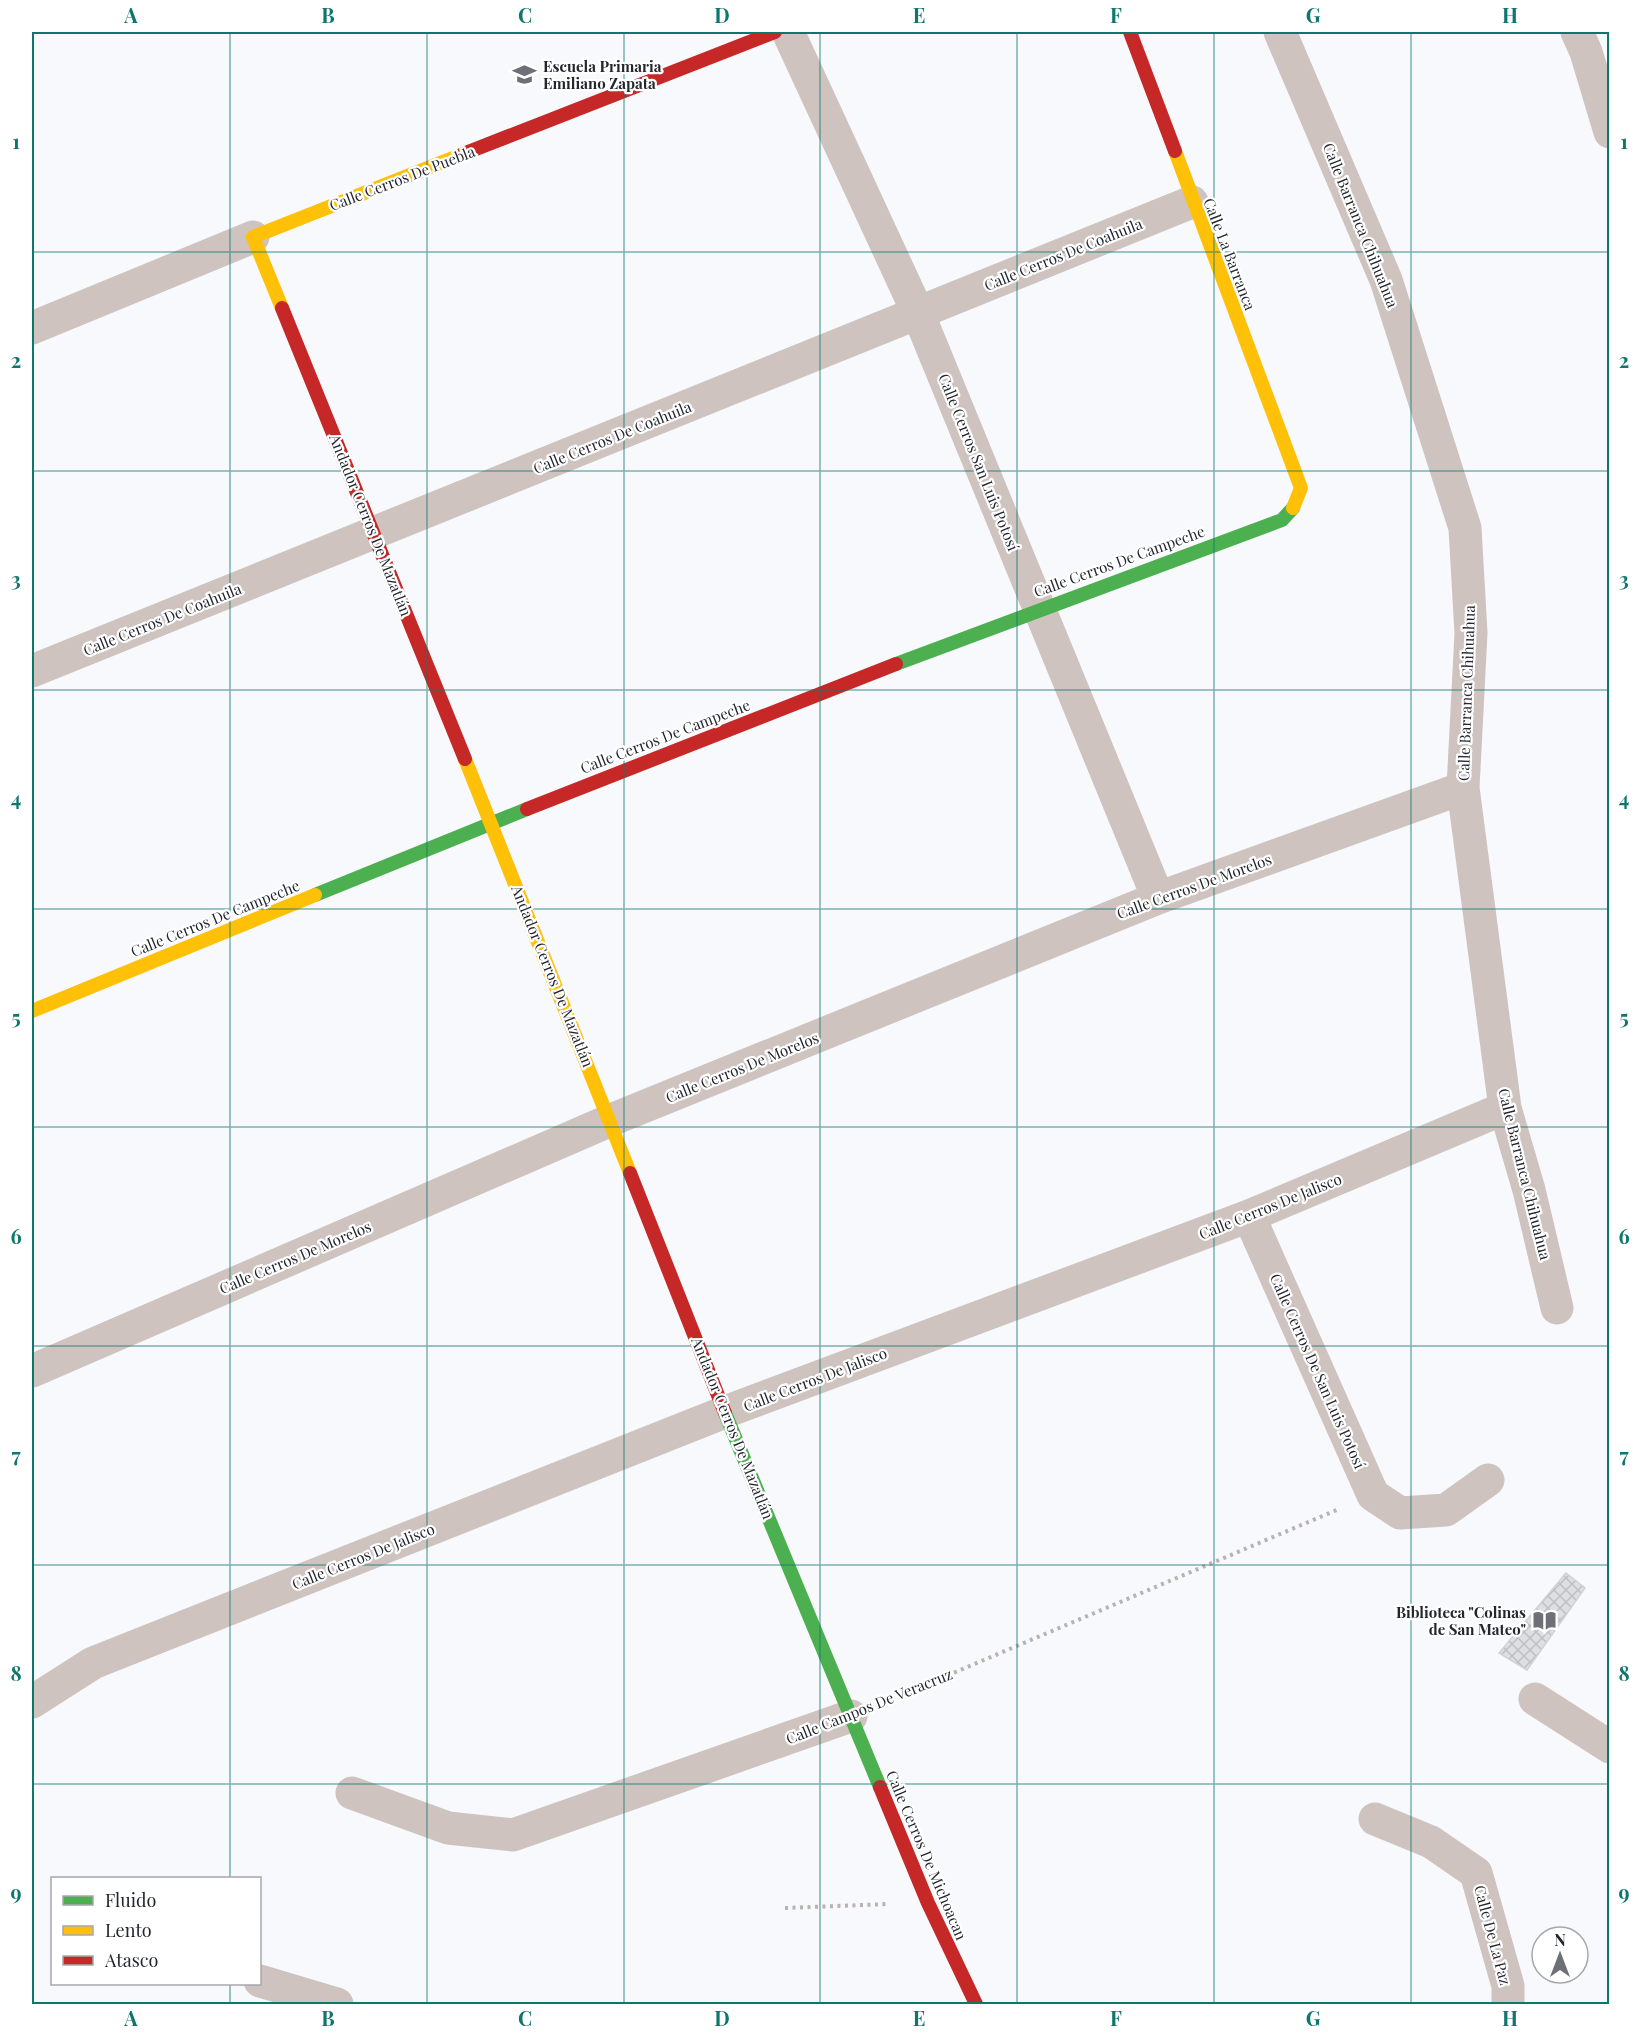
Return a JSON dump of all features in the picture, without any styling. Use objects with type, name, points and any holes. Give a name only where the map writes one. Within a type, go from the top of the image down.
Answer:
[{"type":"street","name":"Calle Cerros De Puebla","points":[[32,328],[253,237],[774,32]]},
{"type":"street","name":"Calle Cerros San Luis Potosí","points":[[788,32],[918,313],[1158,898]]},
{"type":"street","name":"Calle La Barranca","points":[[1130,32],[1301,488]]},
{"type":"street","name":"Calle Barranca Chihuahua","points":[[1280,32],[1386,280],[1465,528],[1471,633],[1463,788],[1505,1108],[1529,1190],[1557,1308]]},
{"type":"street","points":[[1577,32],[1586,52],[1610,132]]},
{"type":"street","name":"Calle Cerros De Coahuila","points":[[32,671],[1192,202]]},
{"type":"street","name":"Andador Cerros De Mazatlán","points":[[253,237],[491,822],[725,1412],[851,1716]]},
{"type":"street","name":"Calle Cerros De Campeche","points":[[32,1011],[491,822],[1039,607],[1282,520],[1293,508],[1301,488]]},
{"type":"street","name":"Calle Cerros De Morelos","points":[[32,1371],[610,1120],[1158,898],[1463,788]]},
{"type":"street","name":"Calle Cerros De Jalisco","points":[[32,1702],[93,1663],[725,1412],[1249,1216],[1505,1108]]},
{"type":"street","name":"Calle Cerros De San Luis Potosí","points":[[1249,1216],[1373,1495]]},
{"type":"street","points":[[1373,1495],[1400,1514],[1446,1510],[1488,1480]]},
{"type":"street","points":[[1535,1699],[1610,1747]]},
{"type":"street","name":"Calle Campos De Veracruz","points":[[352,1793],[448,1828],[513,1835],[851,1716]]},
{"type":"street","name":"Calle Cerros De Michoacan","points":[[851,1716],[928,1903],[976,2004]]},
{"type":"street","name":"Calle De La Paz","points":[[1375,1819],[1431,1842],[1476,1873],[1508,1986],[1508,2004]]},
{"type":"street","points":[[261,1981],[336,2004]]},
{"type":"path","name":"Calle Campos De Veracruz","points":[[851,1716],[1373,1495]]},
{"type":"path","points":[[785,1908],[928,1903]]},
{"type":"building","name":"Biblioteca \"Colinas de San Mateo\"","points":[[1566,1573],[1585,1588],[1527,1670],[1499,1653]]},
{"type":"traffic: fast","points":[[896,664],[1282,520],[1293,508]]},
{"type":"traffic: fast","points":[[315,895],[527,809]]},
{"type":"traffic: fast","points":[[725,1413],[880,1787]]},
{"type":"traffic: slow","points":[[1175,151],[1301,488],[1293,508]]},
{"type":"traffic: slow","points":[[282,308],[253,237],[463,154]]},
{"type":"traffic: slow","points":[[465,759],[630,1173]]},
{"type":"traffic: slow","points":[[32,1011],[315,895]]},
{"type":"traffic: jam","points":[[463,154],[775,32]]},
{"type":"traffic: jam","points":[[1130,32],[1175,151]]},
{"type":"traffic: jam","points":[[282,308],[465,759]]},
{"type":"traffic: jam","points":[[527,809],[896,664]]},
{"type":"traffic: jam","points":[[630,1173],[725,1413]]},
{"type":"traffic: jam","points":[[880,1787],[928,1903],[976,2004]]},
{"type":"place","name":"Escuela Primaria Emiliano Zapata","points":[[525,75]]},
{"type":"place","name":"Biblioteca \"Colinas de San Mateo\"","points":[[1544,1621]]}]
